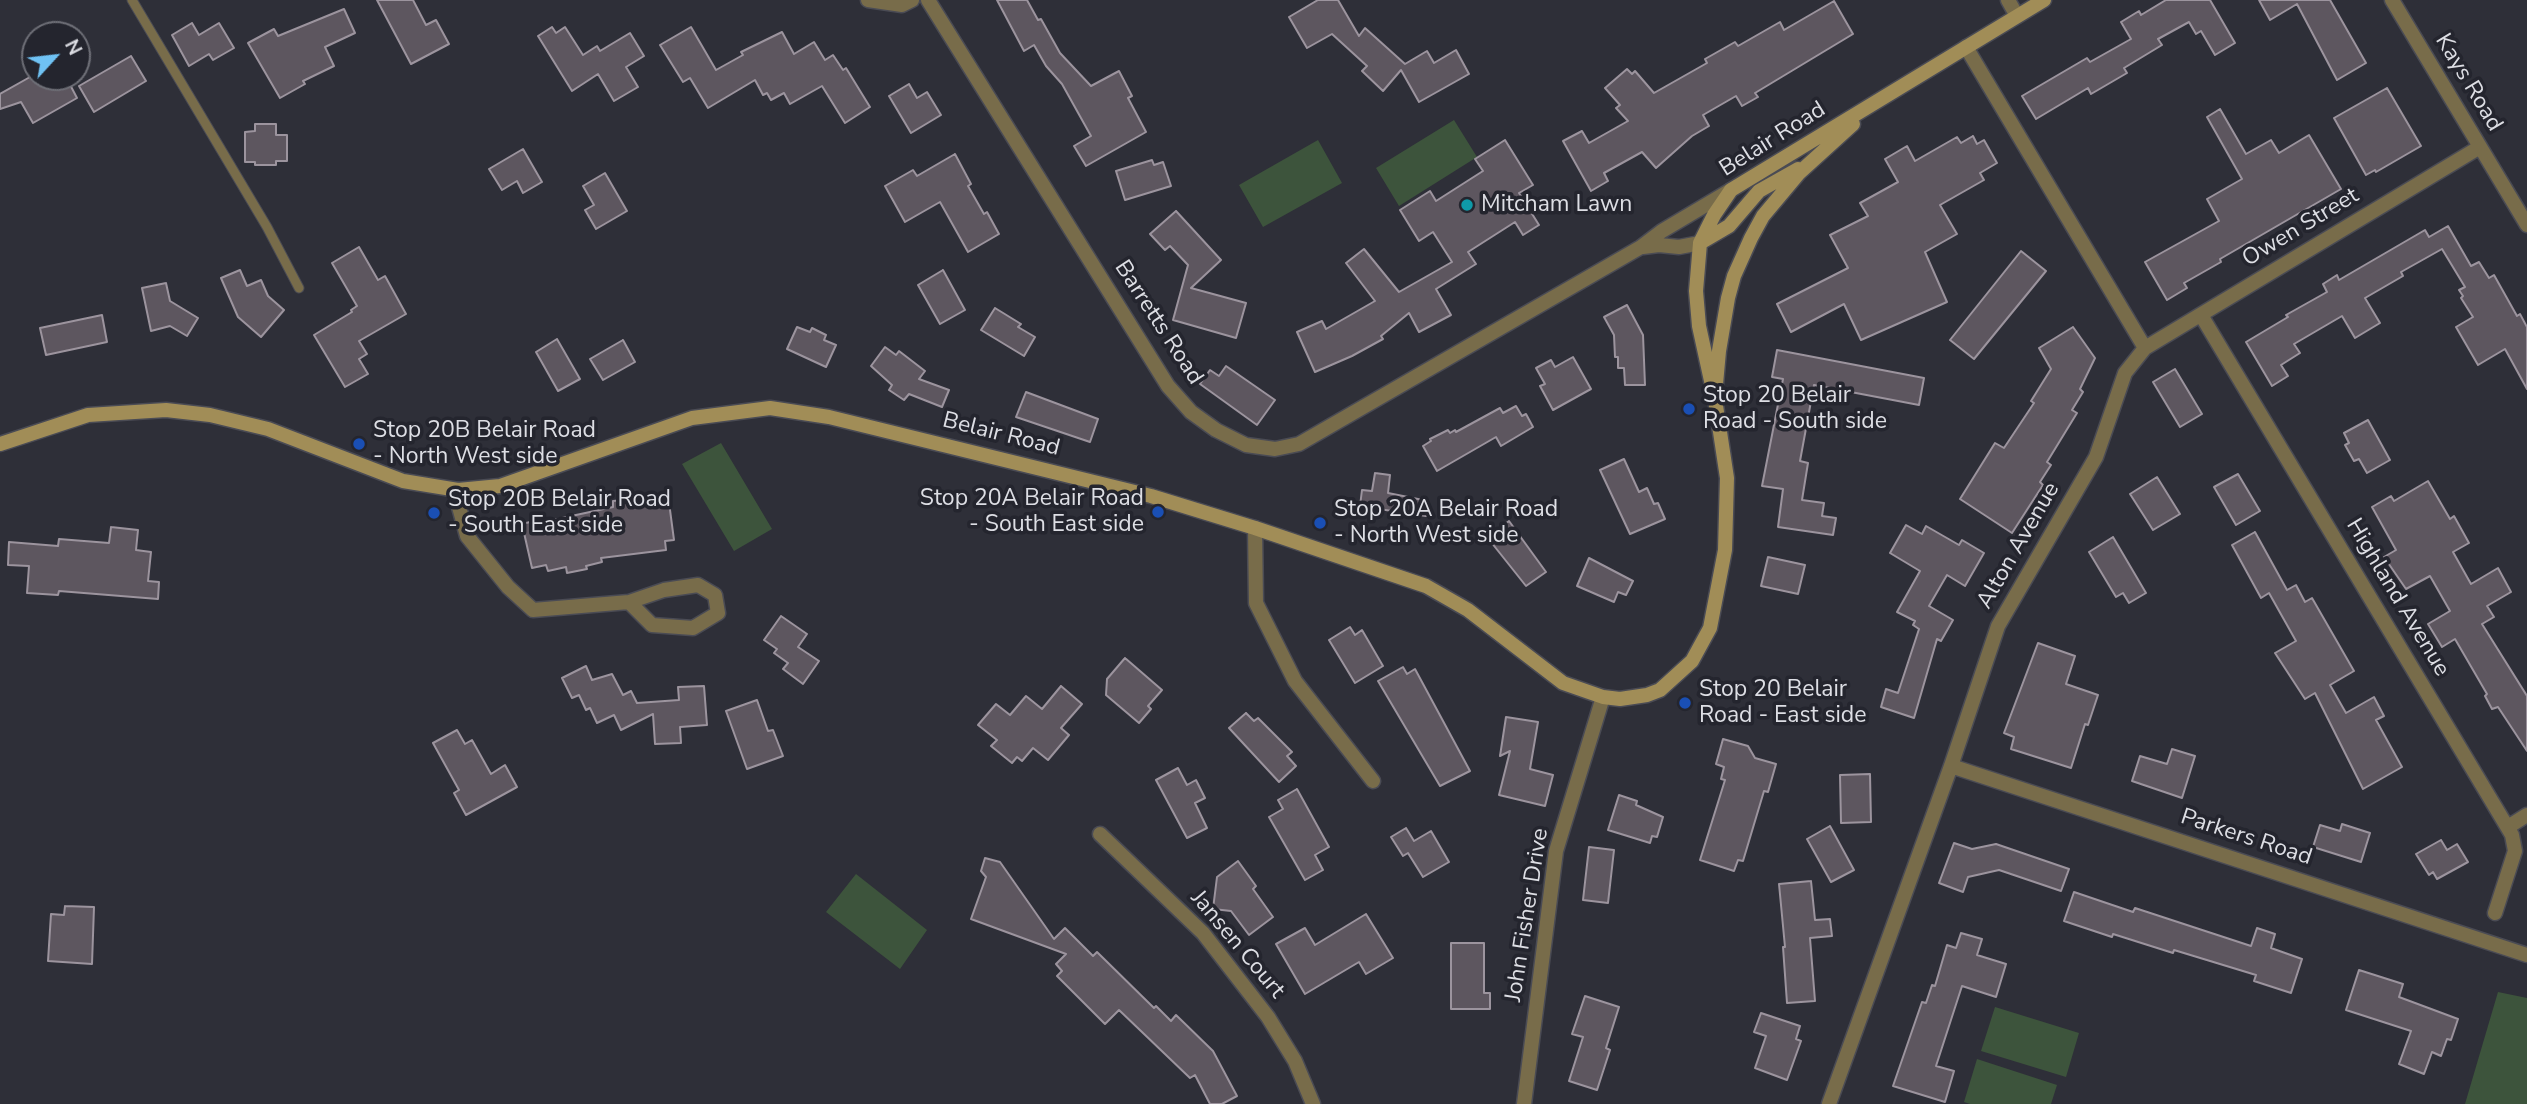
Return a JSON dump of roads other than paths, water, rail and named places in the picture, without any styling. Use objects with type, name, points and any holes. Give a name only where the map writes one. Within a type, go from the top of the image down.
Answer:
[{"type":"main road","name":"Belair Road","points":[[0,444],[89,415],[166,410],[210,415],[268,429],[403,481],[458,491],[500,486],[692,418],[769,408],[830,417],[1151,496],[1426,586],[1468,610],[1563,683],[1603,697],[1620,699],[1647,695],[1660,690],[1692,661],[1710,628],[1726,550],[1727,478],[1715,399],[1699,326],[1696,291],[1700,243],[1714,215],[1731,190],[2044,0]]},
{"type":"main road","name":"Belair Road","points":[[1715,399],[1719,351],[1734,276],[1763,216],[1799,173],[1882,99]]},
{"type":"main road","points":[[1700,243],[1729,226],[1759,191],[1811,162]]},
{"type":"street","points":[[868,0],[902,5],[912,0]]},
{"type":"street","name":"Barretts Road","points":[[928,0],[1168,386],[1191,412],[1216,430],[1246,445],[1275,449],[1299,444],[1642,247],[1662,231],[1731,190]]},
{"type":"street","points":[[2008,0],[2017,16]]},
{"type":"street","name":"Kays Road","points":[[2392,0],[2480,147],[2523,207],[2527,225]]},
{"type":"street","points":[[1966,47],[2145,348]]},
{"type":"street","name":"Owen Street","points":[[2145,348],[2480,147]]},
{"type":"street","name":"Barretts Road","points":[[1642,247],[1659,244],[1679,247],[1700,243]]},
{"type":"street","name":"Highland Avenue","points":[[2201,315],[2508,827],[2515,851],[2495,913]]},
{"type":"street","name":"Alton Avenue","points":[[1829,1104],[1951,766],[1998,626],[2095,457],[2125,373],[2145,348]]},
{"type":"street","points":[[458,491],[459,507],[467,536],[508,587],[533,610],[629,602],[664,590],[698,586],[715,595],[718,613],[693,628],[652,625],[629,602]]},
{"type":"street","points":[[1255,528],[1256,603],[1295,681],[1373,781]]},
{"type":"street","name":"John Fisher Drive","points":[[1524,1104],[1556,851],[1603,697]]},
{"type":"street","name":"Parkers Road","points":[[1951,766],[2527,955]]},
{"type":"street","points":[[2508,827],[2527,815]]},
{"type":"street","name":"Jansen Court","points":[[1100,834],[1203,933],[1269,1017],[1295,1061],[1312,1104]]},
{"type":"lane","points":[[132,0],[267,227],[299,288]]},
{"type":"place","name":"Mitcham Lawn","points":[[1467,205]]},
{"type":"place","name":"Stop 20 Belair Road - South side","points":[[1689,409]]},
{"type":"place","name":"Stop 20B Belair Road - North West side","points":[[359,444]]},
{"type":"place","name":"Stop 20A Belair Road - South East side","points":[[1158,512]]},
{"type":"place","name":"Stop 20B Belair Road - South East side","points":[[434,513]]},
{"type":"place","name":"Stop 20A Belair Road - North West side","points":[[1320,523]]},
{"type":"place","name":"Stop 20 Belair Road - East side","points":[[1685,703]]}]
